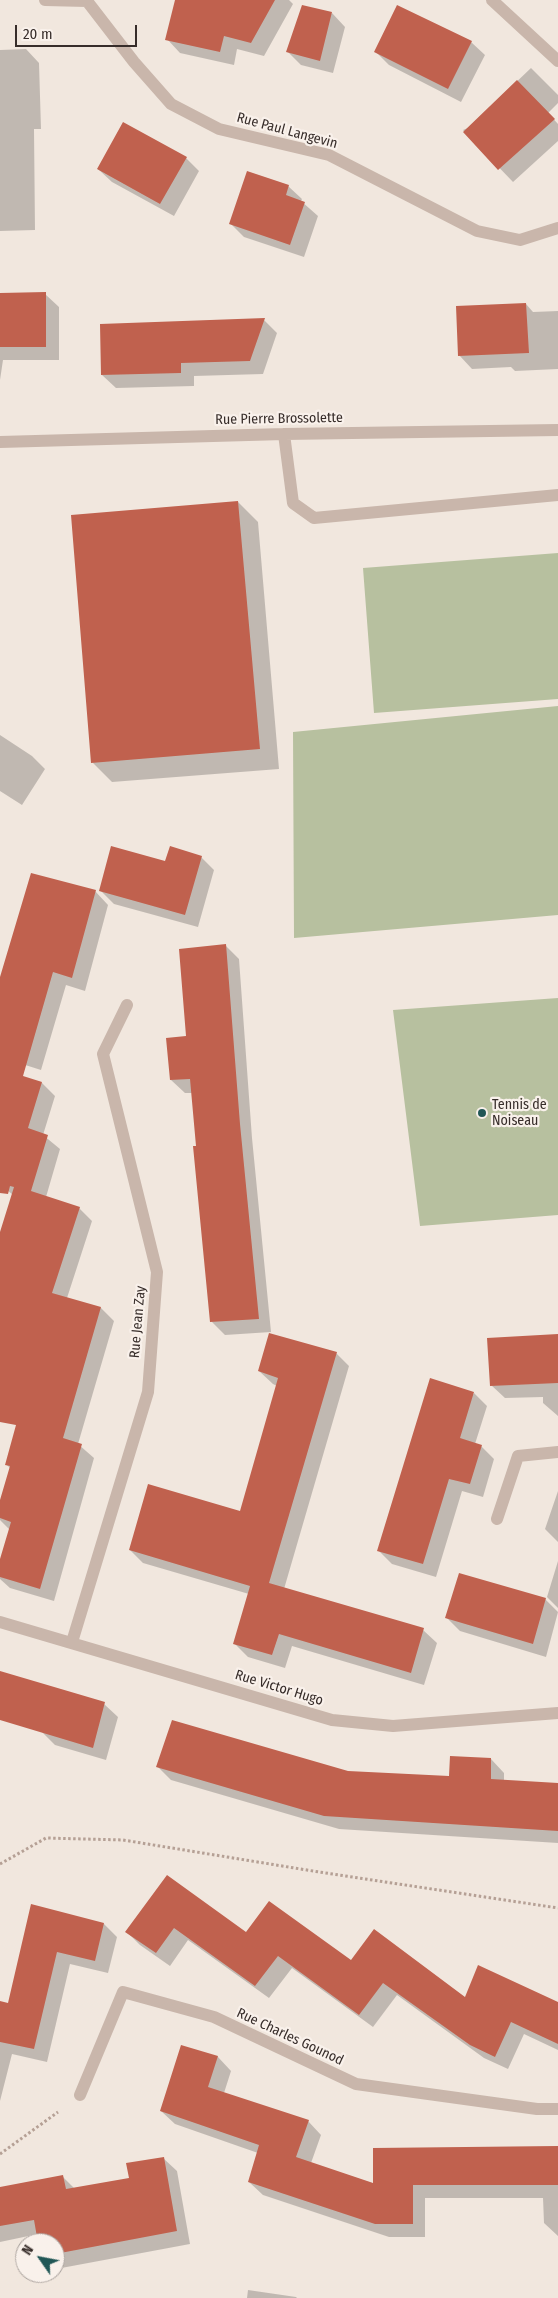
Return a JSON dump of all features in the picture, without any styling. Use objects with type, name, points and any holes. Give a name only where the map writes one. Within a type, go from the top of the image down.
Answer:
[{"type":"street","name":"Rue Paul Langevin","points":[[45,0],[87,1],[134,62],[171,104],[219,129],[329,155],[477,231],[520,240],[558,228]]},
{"type":"street","points":[[492,0],[558,61]]},
{"type":"street","name":"Rue Pierre Brossolette","points":[[0,442],[284,434],[558,430]]},
{"type":"street","points":[[284,434],[293,503],[314,518],[558,495]]},
{"type":"street","name":"Rue Jean Zay","points":[[72,1642],[148,1392],[157,1272],[103,1054],[127,1005]]},
{"type":"street","points":[[497,1519],[518,1456],[558,1452]]},
{"type":"street","name":"Rue Victor Hugo","points":[[0,1622],[332,1720],[393,1726],[558,1713]]},
{"type":"street","name":"Rue Charles Gounod","points":[[80,2096],[123,1992],[214,2017],[356,2084],[537,2109],[558,2109]]},
{"type":"path","points":[[0,1864],[46,1838],[122,1840],[558,1908]]},
{"type":"path","points":[[0,2154],[80,2096]]},
{"type":"green space","points":[[558,553],[558,699],[374,713],[363,568]]},
{"type":"green space","points":[[558,706],[558,915],[294,938],[293,732]]},
{"type":"green space","name":"Tennis de Noiseau","points":[[558,998],[558,1215],[420,1226],[393,1010]]},
{"type":"building","points":[[175,0],[275,0],[251,43],[224,36],[220,52],[165,40]]},
{"type":"building","points":[[302,5],[332,12],[320,61],[286,52]]},
{"type":"building","points":[[397,5],[472,41],[448,89],[374,52]]},
{"type":"building","points":[[517,80],[555,119],[498,170],[463,132]]},
{"type":"building","points":[[123,122],[187,157],[160,204],[97,169]]},
{"type":"building","points":[[247,171],[289,185],[286,195],[305,202],[290,245],[229,224]]},
{"type":"building","points":[[46,292],[46,347],[0,347],[0,293]]},
{"type":"building","points":[[526,303],[529,353],[458,356],[456,306]]},
{"type":"building","points":[[265,318],[250,361],[181,363],[181,373],[101,375],[100,324]]},
{"type":"building","points":[[238,501],[260,749],[91,763],[71,515]]},
{"type":"building","points":[[111,846],[165,861],[170,846],[202,856],[185,915],[99,891]]},
{"type":"building","points":[[31,873],[96,890],[72,978],[53,972],[23,1076],[42,1082],[28,1128],[48,1135],[31,1191],[80,1207],[52,1293],[101,1307],[63,1438],[82,1444],[40,1589],[0,1577],[0,1559],[11,1522],[0,1518],[0,1500],[10,1466],[5,1465],[16,1425],[0,1422],[0,1232],[14,1187],[10,1186],[8,1194],[0,1193],[0,977]]},
{"type":"building","points":[[226,944],[240,1124],[259,1319],[210,1322],[193,1146],[196,1146],[190,1079],[170,1080],[166,1038],[186,1036],[179,949]]},
{"type":"building","points":[[269,1333],[337,1352],[269,1583],[424,1628],[411,1673],[279,1634],[272,1655],[233,1644],[250,1586],[129,1550],[148,1484],[240,1511],[278,1378],[258,1371]]},
{"type":"building","points":[[558,1334],[558,1383],[490,1386],[487,1338]]},
{"type":"building","points":[[430,1378],[474,1392],[460,1438],[482,1445],[470,1484],[449,1479],[423,1564],[377,1551]]},
{"type":"building","points":[[459,1573],[546,1598],[533,1644],[445,1618]]},
{"type":"building","points":[[0,1671],[105,1702],[93,1748],[0,1720]]},
{"type":"building","points":[[172,1720],[348,1771],[449,1776],[450,1756],[491,1758],[491,1779],[558,1783],[558,1831],[324,1816],[156,1767]]},
{"type":"building","points":[[167,1875],[246,1932],[269,1901],[351,1960],[374,1929],[465,1997],[478,1965],[558,2002],[558,2044],[511,2022],[495,2057],[470,2045],[383,1983],[359,2015],[278,1956],[255,1986],[174,1928],[156,1953],[125,1932]]},
{"type":"building","points":[[31,1904],[104,1923],[95,1961],[57,1952],[34,2049],[0,2042],[0,2001],[8,2003]]},
{"type":"building","points":[[181,2045],[218,2056],[208,2087],[309,2120],[296,2157],[373,2183],[373,2148],[558,2146],[558,2185],[413,2185],[413,2224],[375,2224],[248,2182],[259,2145],[160,2111]]},
{"type":"building","points":[[164,2157],[177,2231],[65,2252],[65,2233],[36,2233],[34,2220],[0,2226],[0,2187],[63,2175],[66,2189],[129,2178],[126,2163]]},
{"type":"place","name":"Tennis de Noiseau","points":[[482,1113]]}]
